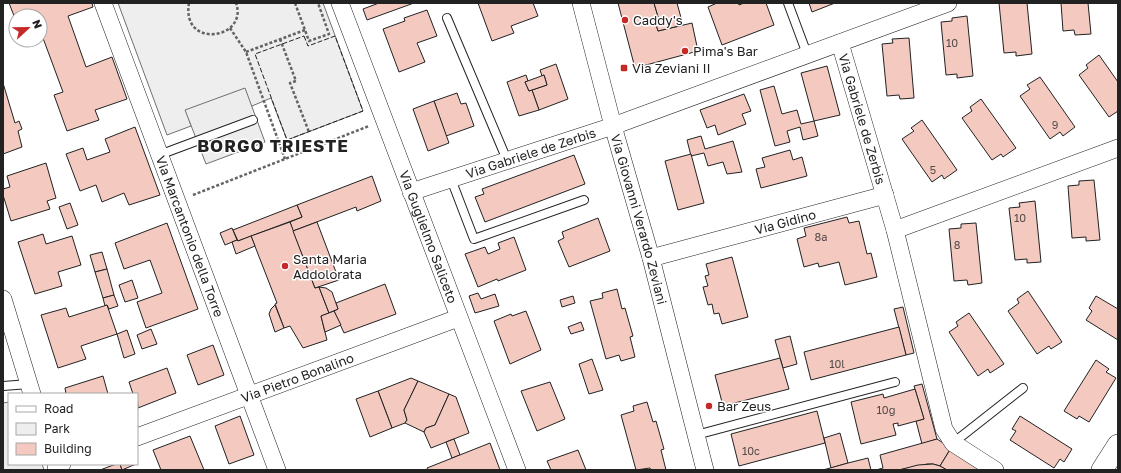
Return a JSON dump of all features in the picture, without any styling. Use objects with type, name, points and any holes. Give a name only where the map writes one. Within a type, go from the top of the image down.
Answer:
[{"type":"street","name":"Via Marcantonio della Torre","points":[[103,3],[277,470]]},
{"type":"street","name":"Via Guglielmo Saliceto","points":[[340,3],[458,318],[517,470]]},
{"type":"street","name":"Via Giovanni Verardo Zeviani","points":[[581,3],[613,126],[651,258],[705,470]]},
{"type":"street","name":"Via Gabriele de Zerbis","points":[[411,192],[613,126],[948,3]]},
{"type":"street","name":"Via Gabriele de Zerbis","points":[[840,43],[885,195]]},
{"type":"street","points":[[895,230],[1118,148]]},
{"type":"street","points":[[885,195],[944,428],[953,443],[995,470]]},
{"type":"street","name":"Via Gidino","points":[[651,258],[885,195]]},
{"type":"street","points":[[3,299],[31,389]]},
{"type":"street","name":"Via Pietro Bonalino","points":[[138,437],[458,318]]},
{"type":"street","points":[[1102,470],[1118,445]]},
{"type":"lane","points":[[788,3],[807,54]]},
{"type":"lane","points":[[447,18],[507,160]]},
{"type":"lane","points":[[159,155],[253,120]]},
{"type":"lane","points":[[451,179],[474,239],[584,200]]},
{"type":"lane","points":[[696,435],[895,382]]},
{"type":"lane","points":[[3,386],[31,389]]},
{"type":"lane","points":[[953,443],[1023,388]]},
{"type":"path","points":[[189,3],[189,19],[193,26],[200,32],[207,35],[216,35],[230,28],[235,21],[237,14],[236,3]]},
{"type":"path","points":[[295,3],[310,41],[329,34],[318,3]]},
{"type":"path","points":[[230,28],[246,52],[285,159]]},
{"type":"path","points":[[246,52],[305,30]]},
{"type":"path","points":[[280,40],[296,81],[290,83],[309,132]]},
{"type":"path","points":[[177,201],[384,120]]},
{"type":"green space","points":[[118,3],[323,3],[363,111],[287,140],[271,98],[252,106],[186,110],[191,126],[167,135]]},
{"type":"shaded area","points":[[245,88],[265,142],[206,164],[185,110]]},
{"type":"shaded area","points":[[8,402],[8,465],[42,465],[44,470],[3,470],[3,403]]},
{"type":"building","points":[[9,3],[92,3],[93,7],[68,16],[86,67],[112,57],[127,99],[95,110],[99,120],[67,131],[54,95],[63,92],[47,48],[48,48],[48,8],[11,8]]},
{"type":"building","points":[[379,3],[414,3],[367,20],[363,9]]},
{"type":"building","points":[[478,3],[533,3],[538,16],[511,26],[514,33],[492,41]]},
{"type":"building","points":[[618,3],[654,3],[659,20],[655,21],[658,31],[692,23],[698,51],[635,68]]},
{"type":"building","points":[[654,3],[677,3],[683,25],[658,31],[655,21],[659,20]]},
{"type":"building","points":[[717,3],[738,3],[739,5],[744,3],[766,3],[774,25],[722,45],[708,7]]},
{"type":"building","points":[[809,3],[835,3],[812,12]]},
{"type":"building","points":[[999,3],[1027,3],[1032,54],[1016,56],[1016,52],[1004,53]]},
{"type":"building","points":[[1061,3],[1088,3],[1091,34],[1075,35],[1074,30],[1063,31]]},
{"type":"building","points":[[427,10],[437,36],[417,43],[425,62],[399,72],[383,29],[405,21],[404,18]]},
{"type":"building","points":[[967,16],[973,76],[957,78],[957,74],[946,75],[941,22],[952,21],[952,18]]},
{"type":"building","points":[[909,38],[914,98],[900,99],[899,95],[887,96],[882,44],[893,43],[892,39]]},
{"type":"building","points":[[1099,55],[1118,82],[1118,111],[1109,117],[1079,75],[1088,68],[1086,65]]},
{"type":"building","points":[[556,64],[568,99],[539,110],[532,90],[547,85],[544,75],[542,76],[540,70]]},
{"type":"building","points":[[827,66],[840,115],[814,121],[801,73]]},
{"type":"building","points":[[526,75],[528,81],[525,82],[529,91],[532,90],[539,110],[519,116],[507,82]]},
{"type":"building","points":[[544,75],[547,85],[529,91],[525,82]]},
{"type":"building","points":[[1040,77],[1075,127],[1063,136],[1060,132],[1050,139],[1020,96],[1030,89],[1027,85]]},
{"type":"building","points":[[3,83],[15,123],[19,121],[22,129],[18,131],[22,147],[3,154]]},
{"type":"building","points":[[774,86],[782,114],[797,110],[801,124],[814,121],[818,136],[803,140],[800,127],[787,131],[790,142],[775,146],[760,90]]},
{"type":"building","points":[[457,93],[461,104],[466,103],[474,126],[446,136],[434,101]]},
{"type":"building","points":[[744,94],[751,111],[742,114],[746,124],[718,135],[715,125],[707,128],[700,110]]},
{"type":"building","points":[[981,99],[1016,148],[1003,157],[1001,154],[992,160],[962,118],[972,111],[970,107]]},
{"type":"building","points":[[434,101],[449,143],[428,151],[413,109]]},
{"type":"building","points":[[922,120],[957,170],[944,179],[942,175],[932,182],[902,139],[914,131],[911,128]]},
{"type":"building","points":[[135,127],[160,195],[129,205],[124,193],[102,202],[96,185],[80,191],[66,154],[83,148],[87,160],[110,152],[105,139]]},
{"type":"building","points":[[701,136],[705,149],[733,141],[742,172],[727,174],[723,162],[708,166],[704,153],[691,156],[687,140]]},
{"type":"building","points":[[790,150],[793,160],[802,157],[807,176],[761,188],[756,169],[765,167],[762,158]]},
{"type":"building","points":[[691,154],[704,203],[678,210],[665,161]]},
{"type":"building","points":[[574,155],[585,184],[485,222],[475,197],[484,194],[482,189]]},
{"type":"building","points":[[46,163],[56,198],[47,201],[50,209],[11,221],[3,195],[3,189],[10,187],[7,176]]},
{"type":"building","points":[[372,176],[381,201],[357,211],[356,207],[293,231],[290,222],[302,217],[297,205]]},
{"type":"building","points":[[1094,180],[1100,240],[1086,241],[1086,237],[1072,238],[1068,186],[1079,185],[1079,181]]},
{"type":"building","points":[[1035,201],[1041,262],[1027,263],[1027,259],[1015,260],[1009,208],[1020,207],[1019,203]]},
{"type":"building","points":[[70,203],[78,225],[67,229],[59,207]]},
{"type":"building","points":[[297,205],[302,217],[238,241],[233,230]]},
{"type":"building","points":[[847,217],[849,223],[859,221],[867,254],[871,253],[877,277],[845,285],[839,262],[819,267],[818,263],[804,267],[797,239],[806,236],[804,228]]},
{"type":"building","points":[[598,218],[610,251],[569,267],[558,241],[564,238],[562,232]]},
{"type":"building","name":"Santa Maria Addolorata","points":[[290,222],[315,288],[319,287],[329,313],[321,316],[327,340],[303,348],[290,326],[284,328],[275,304],[277,303],[251,236]]},
{"type":"building","points":[[317,222],[339,280],[315,288],[293,231]]},
{"type":"building","points":[[167,223],[198,309],[146,328],[137,302],[162,293],[150,260],[124,269],[115,243]]},
{"type":"building","points":[[976,223],[982,283],[968,285],[967,280],[954,281],[949,229],[961,228],[961,224]]},
{"type":"building","points":[[232,228],[237,240],[225,245],[220,233]]},
{"type":"building","points":[[43,234],[46,244],[72,236],[81,265],[58,272],[62,286],[35,294],[18,242]]},
{"type":"building","points":[[251,236],[255,246],[236,254],[232,242]]},
{"type":"building","points":[[514,237],[526,270],[478,287],[465,254],[485,247],[488,254],[500,249],[498,243]]},
{"type":"building","points":[[102,252],[107,269],[95,272],[90,255]]},
{"type":"building","points":[[732,257],[748,317],[722,324],[719,313],[714,314],[712,304],[708,305],[703,287],[708,286],[705,276],[709,275],[706,264]]},
{"type":"building","points":[[107,269],[114,295],[103,298],[95,272]]},
{"type":"building","points":[[132,280],[138,298],[125,302],[119,285]]},
{"type":"building","points":[[385,284],[396,314],[344,333],[334,311],[338,309],[336,303]]},
{"type":"building","points":[[319,287],[326,288],[332,292],[338,309],[329,313]]},
{"type":"building","points":[[617,289],[622,309],[625,308],[633,336],[630,337],[635,357],[621,361],[619,355],[606,359],[590,301],[603,298],[602,293]]},
{"type":"building","points":[[1028,291],[1062,342],[1051,349],[1049,346],[1037,354],[1008,311],[1019,303],[1017,299]]},
{"type":"building","points":[[478,293],[481,299],[495,294],[499,306],[475,313],[469,296]]},
{"type":"building","points":[[114,295],[118,306],[109,309],[107,305],[105,306],[103,298]]},
{"type":"building","points":[[573,296],[575,303],[562,307],[560,300]]},
{"type":"building","points":[[1096,296],[1118,309],[1118,340],[1086,320],[1092,311],[1089,308]]},
{"type":"building","points":[[107,305],[117,334],[81,346],[86,359],[58,368],[41,315],[66,308],[69,317]]},
{"type":"building","points":[[275,305],[284,328],[275,332],[269,314]]},
{"type":"building","points":[[903,307],[914,353],[906,355],[894,309]]},
{"type":"building","points":[[334,311],[341,325],[325,332],[321,316]]},
{"type":"building","points":[[526,311],[541,350],[510,364],[494,321],[511,314],[512,316]]},
{"type":"building","points":[[969,313],[1004,364],[990,373],[988,369],[978,376],[949,332],[958,326],[956,322]]},
{"type":"building","points":[[581,322],[584,330],[571,334],[568,327]]},
{"type":"building","points":[[899,327],[906,355],[811,380],[804,352]]},
{"type":"building","points":[[151,329],[157,344],[142,349],[137,335]]},
{"type":"building","points":[[127,330],[135,354],[124,358],[117,334]]},
{"type":"building","points":[[790,336],[797,364],[783,368],[775,340]]},
{"type":"building","points":[[213,345],[224,375],[198,385],[187,355]]},
{"type":"building","points":[[780,358],[789,389],[723,406],[715,375]]},
{"type":"building","points":[[592,359],[603,390],[589,394],[579,364]]},
{"type":"building","points":[[1096,360],[1109,369],[1106,372],[1116,378],[1089,422],[1079,416],[1077,419],[1064,411]]},
{"type":"building","points":[[167,368],[176,393],[138,408],[138,393],[133,393],[129,382]]},
{"type":"building","points":[[103,376],[108,393],[66,393],[65,388]]},
{"type":"building","points":[[411,378],[418,381],[404,410],[407,420],[405,423],[392,428],[378,391]]},
{"type":"building","points":[[418,381],[449,394],[435,425],[426,428],[424,432],[405,423],[407,420],[404,410]]},
{"type":"building","points":[[550,382],[565,419],[537,431],[521,391]]},
{"type":"building","points":[[922,384],[937,439],[922,444],[916,421],[924,419],[914,386]]},
{"type":"building","points":[[915,389],[924,419],[898,426],[898,423],[893,424],[896,435],[861,444],[851,402],[883,394],[884,398]]},
{"type":"building","points":[[378,391],[392,428],[370,437],[356,399]]},
{"type":"building","points":[[449,394],[456,397],[469,433],[431,448],[424,432],[426,428],[435,425]]},
{"type":"building","points":[[647,402],[653,422],[656,421],[664,449],[661,450],[666,470],[651,470],[650,468],[636,470],[621,415],[634,411],[633,406]]},
{"type":"building","points":[[817,411],[825,443],[739,466],[731,434]]},
{"type":"building","points":[[240,416],[254,455],[229,464],[215,426]]},
{"type":"building","points":[[1020,416],[1072,449],[1064,462],[1060,459],[1054,468],[1010,440],[1016,431],[1012,429]]},
{"type":"building","points":[[840,433],[848,463],[831,468],[824,438]]},
{"type":"building","points":[[190,436],[204,470],[161,470],[153,450]]},
{"type":"building","points":[[454,439],[460,455],[452,458],[446,442]]},
{"type":"building","points":[[937,439],[951,448],[940,466],[927,464],[899,470],[876,470],[883,468],[880,455]]},
{"type":"building","points":[[490,443],[500,470],[428,470],[427,468]]},
{"type":"building","points":[[951,448],[986,470],[947,470],[940,466]]},
{"type":"building","points":[[578,450],[586,470],[551,470],[547,461]]},
{"type":"building","points":[[868,458],[871,470],[823,470],[848,463]]},
{"type":"building","points":[[933,464],[947,470],[899,470],[918,465]]},
{"type":"building","points":[[113,465],[120,465],[122,470],[100,470]]},
{"type":"building","points":[[120,465],[134,465],[122,470]]},
{"type":"fence","points":[[304,36],[308,46],[335,36],[363,111],[287,140],[255,54],[304,36]]},
{"type":"place","name":"Caddy's","points":[[625,20]]},
{"type":"place","name":"Pima's Bar","points":[[685,51]]},
{"type":"place","name":"Via Zeviani II","points":[[624,68]]},
{"type":"place","name":"Santa Maria Addolorata","points":[[285,266]]},
{"type":"place","name":"Bar Zeus","points":[[709,406]]},
{"type":"district","name":"BORGO TRIESTE","points":[[273,145]]}]
